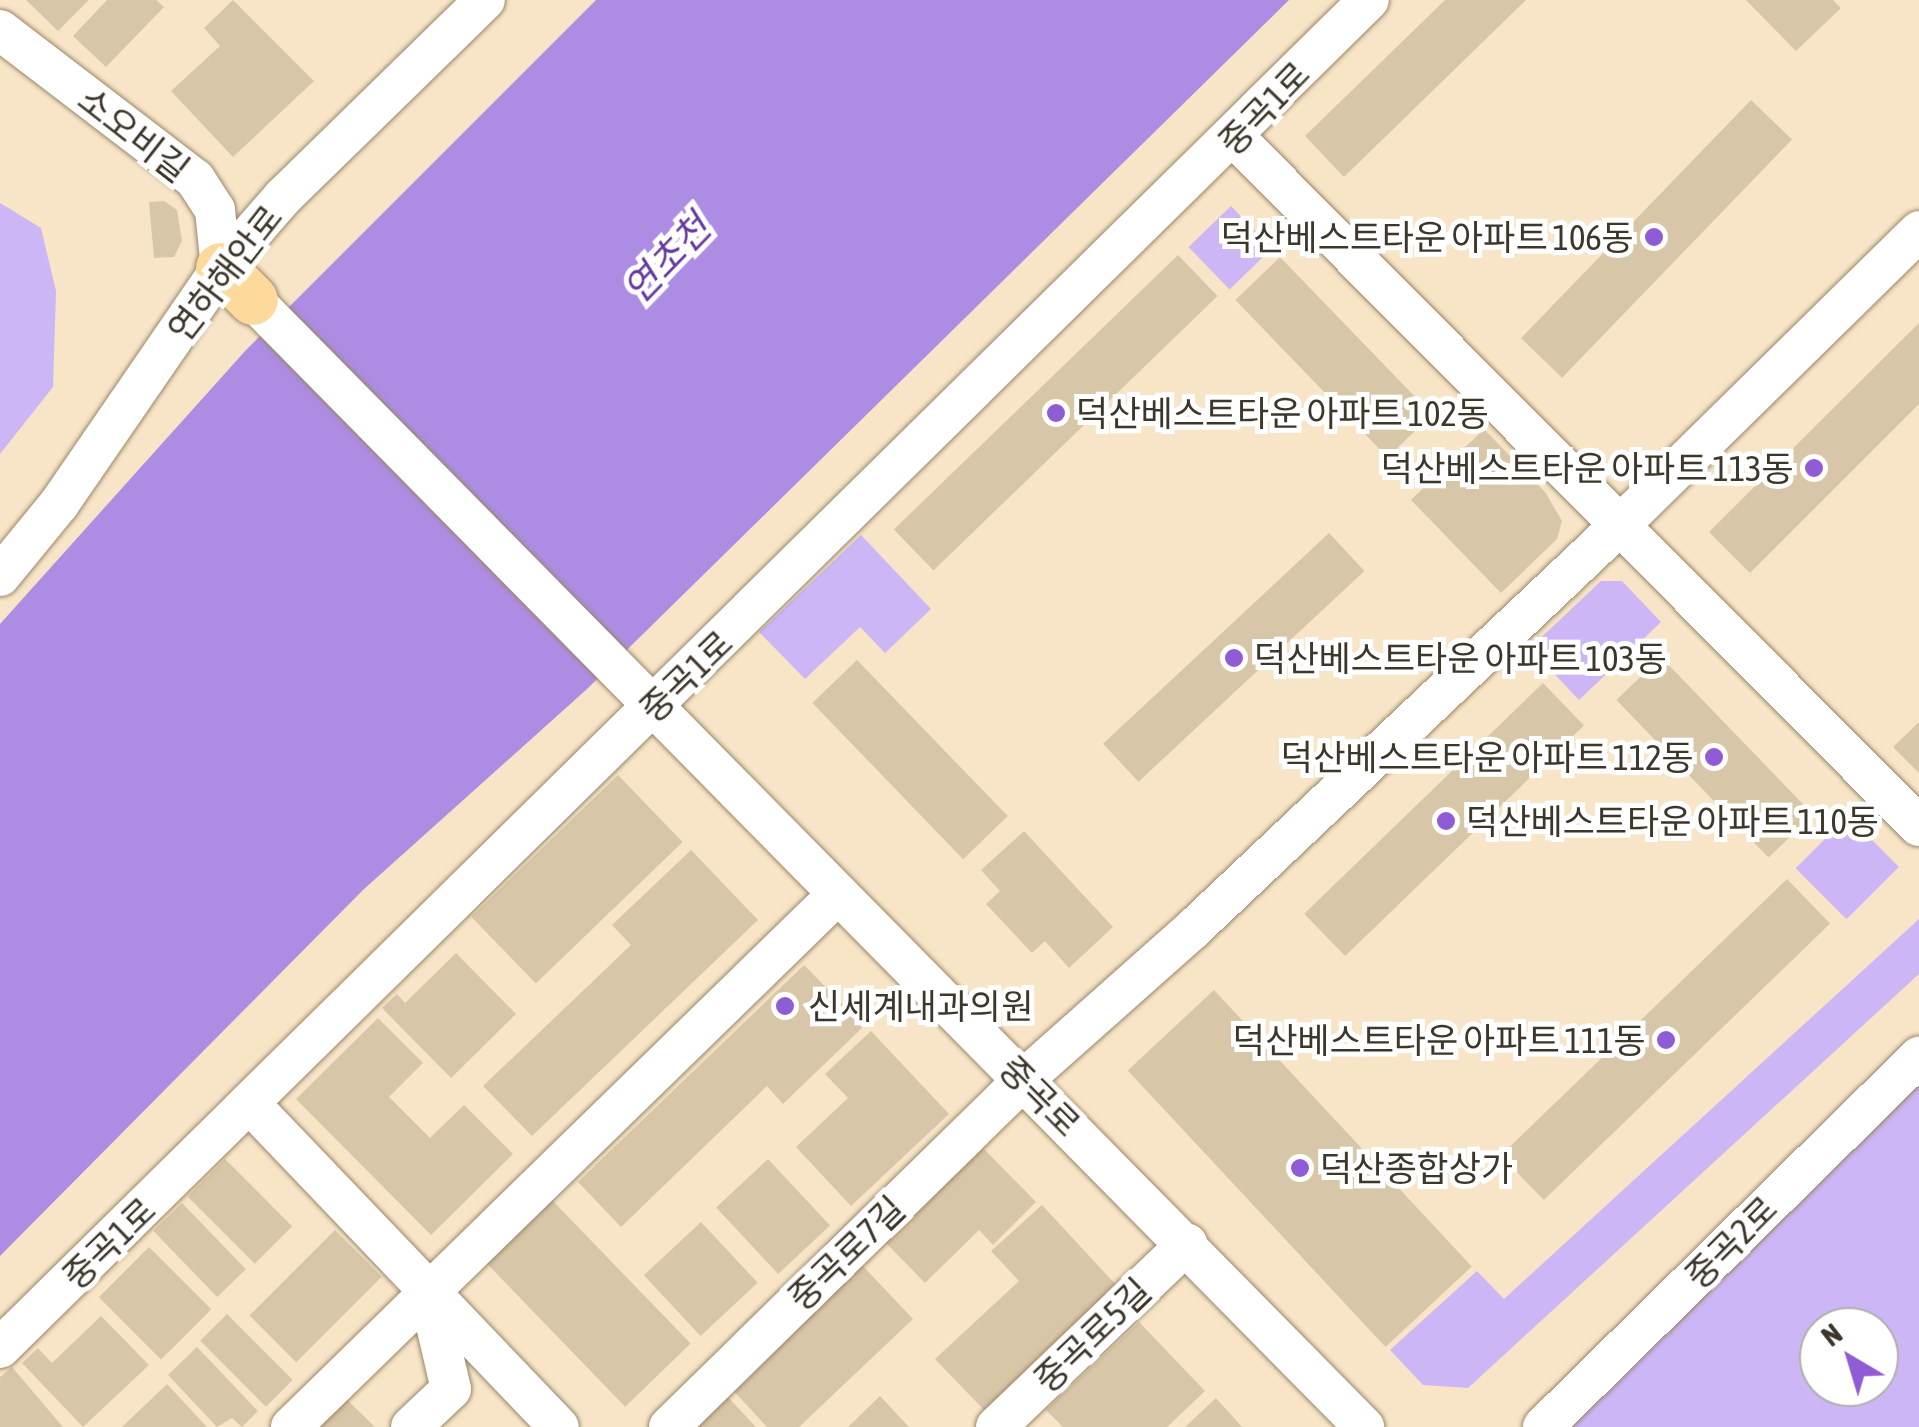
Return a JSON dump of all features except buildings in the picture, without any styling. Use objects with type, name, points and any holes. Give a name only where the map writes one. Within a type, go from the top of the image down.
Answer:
[{"type":"street","name":"연하해안로","points":[[0,576],[237,284],[283,197],[485,0]]},
{"type":"street","name":"중곡1로","points":[[0,1348],[252,1106],[643,694],[1235,138],[1369,0]]},
{"type":"street","name":"소오비길","points":[[0,30],[195,179],[215,210],[237,284]]},
{"type":"street","points":[[1235,138],[1919,826]]},
{"type":"street","name":"중곡로7길","points":[[669,1427],[1024,1080],[1193,929],[1618,527],[1919,231]]},
{"type":"street","name":"중곡로","points":[[237,284],[1188,1244],[1364,1427]]},
{"type":"street","points":[[290,1427],[838,894]]},
{"type":"street","name":"중곡2로","points":[[1543,1427],[1919,1056]]},
{"type":"street","points":[[252,1106],[556,1426]]},
{"type":"street","name":"중곡로5길","points":[[996,1427],[1188,1244]]},
{"type":"street","points":[[411,1427],[451,1389],[428,1291]]},
{"type":"shaded area","points":[[0,203],[41,228],[56,291],[53,387],[0,454]]},
{"type":"shaded area","points":[[1231,206],[1272,248],[1230,289],[1189,247]]},
{"type":"shaded area","points":[[861,535],[931,609],[885,653],[860,627],[805,679],[759,632]]},
{"type":"shaded area","points":[[1601,581],[1622,581],[1661,622],[1579,700],[1530,648]]},
{"type":"shaded area","points":[[1848,816],[1899,867],[1847,919],[1796,868]]},
{"type":"shaded area","points":[[1919,919],[1919,974],[1468,1388],[1423,1385],[1390,1350],[1477,1271],[1504,1299]]},
{"type":"shaded area","points":[[1904,1071],[1919,1086],[1919,1427],[1543,1427]]},
{"type":"water","name":"연초천","points":[[596,0],[1289,0],[587,689],[363,890],[0,1256],[0,624],[246,350]]},
{"type":"place","name":"덕산베스트타운 아파트 106동","points":[[1654,237]]},
{"type":"place","name":"덕산베스트타운 아파트 102동","points":[[1056,413]]},
{"type":"place","name":"덕산베스트타운 아파트 113동","points":[[1814,468]]},
{"type":"place","name":"덕산베스트타운 아파트 103동","points":[[1234,658]]},
{"type":"place","name":"덕산베스트타운 아파트 112동","points":[[1714,757]]},
{"type":"place","name":"덕산베스트타운 아파트 110동","points":[[1446,821]]},
{"type":"place","name":"신세계내과의원","points":[[785,1006]]},
{"type":"place","name":"덕산베스트타운 아파트 111동","points":[[1666,1040]]},
{"type":"place","name":"덕산종합상가","points":[[1300,1168]]}]
